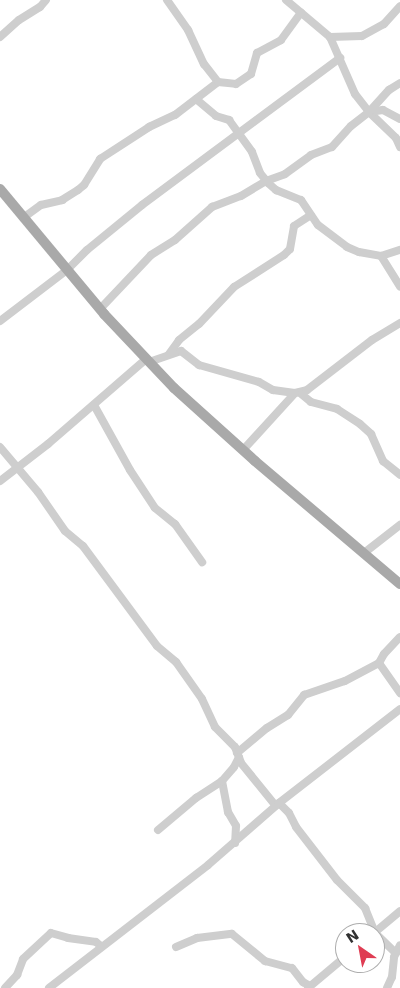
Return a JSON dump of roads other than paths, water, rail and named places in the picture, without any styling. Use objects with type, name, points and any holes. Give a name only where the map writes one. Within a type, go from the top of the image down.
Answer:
[{"type":"main road","points":[[0,189],[100,309],[174,388],[242,450],[400,584]]},
{"type":"street","points":[[0,37],[19,20],[40,7],[46,0]]},
{"type":"street","points":[[167,0],[188,30],[204,64],[218,82]]},
{"type":"street","points":[[286,0],[330,37],[355,94],[369,112],[386,127],[400,147]]},
{"type":"street","points":[[330,37],[362,36],[384,24],[400,6]]},
{"type":"street","points":[[23,218],[41,204],[62,200],[78,190],[84,185],[100,159],[149,127],[175,115],[218,82],[236,84],[251,74],[257,53],[281,40],[301,12]]},
{"type":"street","points":[[0,321],[67,270],[87,250],[142,205],[237,132],[340,58]]},
{"type":"street","points":[[100,309],[151,255],[175,240],[212,207],[241,196],[266,181],[285,174],[311,155],[332,148],[351,126],[369,112],[389,90],[400,83]]},
{"type":"street","points":[[196,99],[216,116],[229,120],[266,181],[276,190],[301,200],[318,225],[347,247],[359,252],[381,256],[400,250]]},
{"type":"street","points":[[369,112],[383,110],[400,119]]},
{"type":"street","points":[[168,354],[179,340],[199,324],[234,287],[284,256],[290,249],[294,226],[311,216]]},
{"type":"street","points":[[381,256],[400,286]]},
{"type":"street","points":[[242,450],[298,393],[316,385],[372,340],[400,323]]},
{"type":"street","points":[[0,481],[148,360],[181,351],[199,365],[259,382],[272,390],[298,393],[311,402],[337,409],[360,424],[370,434],[382,462],[400,475]]},
{"type":"street","points":[[94,405],[98,417],[155,508],[175,524],[202,562]]},
{"type":"street","points":[[0,447],[38,492],[65,531],[83,546],[157,646],[176,662],[202,699],[215,727],[278,805],[289,813],[296,827],[337,880],[365,908],[370,923]]},
{"type":"street","points":[[364,553],[400,525]]},
{"type":"street","points":[[158,830],[196,798],[222,781],[234,767],[238,755],[288,715],[304,695],[344,681],[379,663],[384,654],[400,637]]},
{"type":"street","points":[[379,663],[400,693]]},
{"type":"street","points":[[49,988],[235,843],[278,805],[400,709]]},
{"type":"street","points":[[222,781],[228,812],[236,826],[235,843]]},
{"type":"street","points":[[385,923],[400,910]]},
{"type":"street","points":[[5,988],[17,975],[23,959],[51,932],[68,938],[96,942],[101,946]]},
{"type":"street","points":[[176,947],[197,938],[232,934],[265,961],[292,968],[309,987],[335,965]]},
{"type":"street","points":[[385,943],[396,953]]},
{"type":"street","points":[[387,988],[392,977],[396,953],[400,945]]}]
